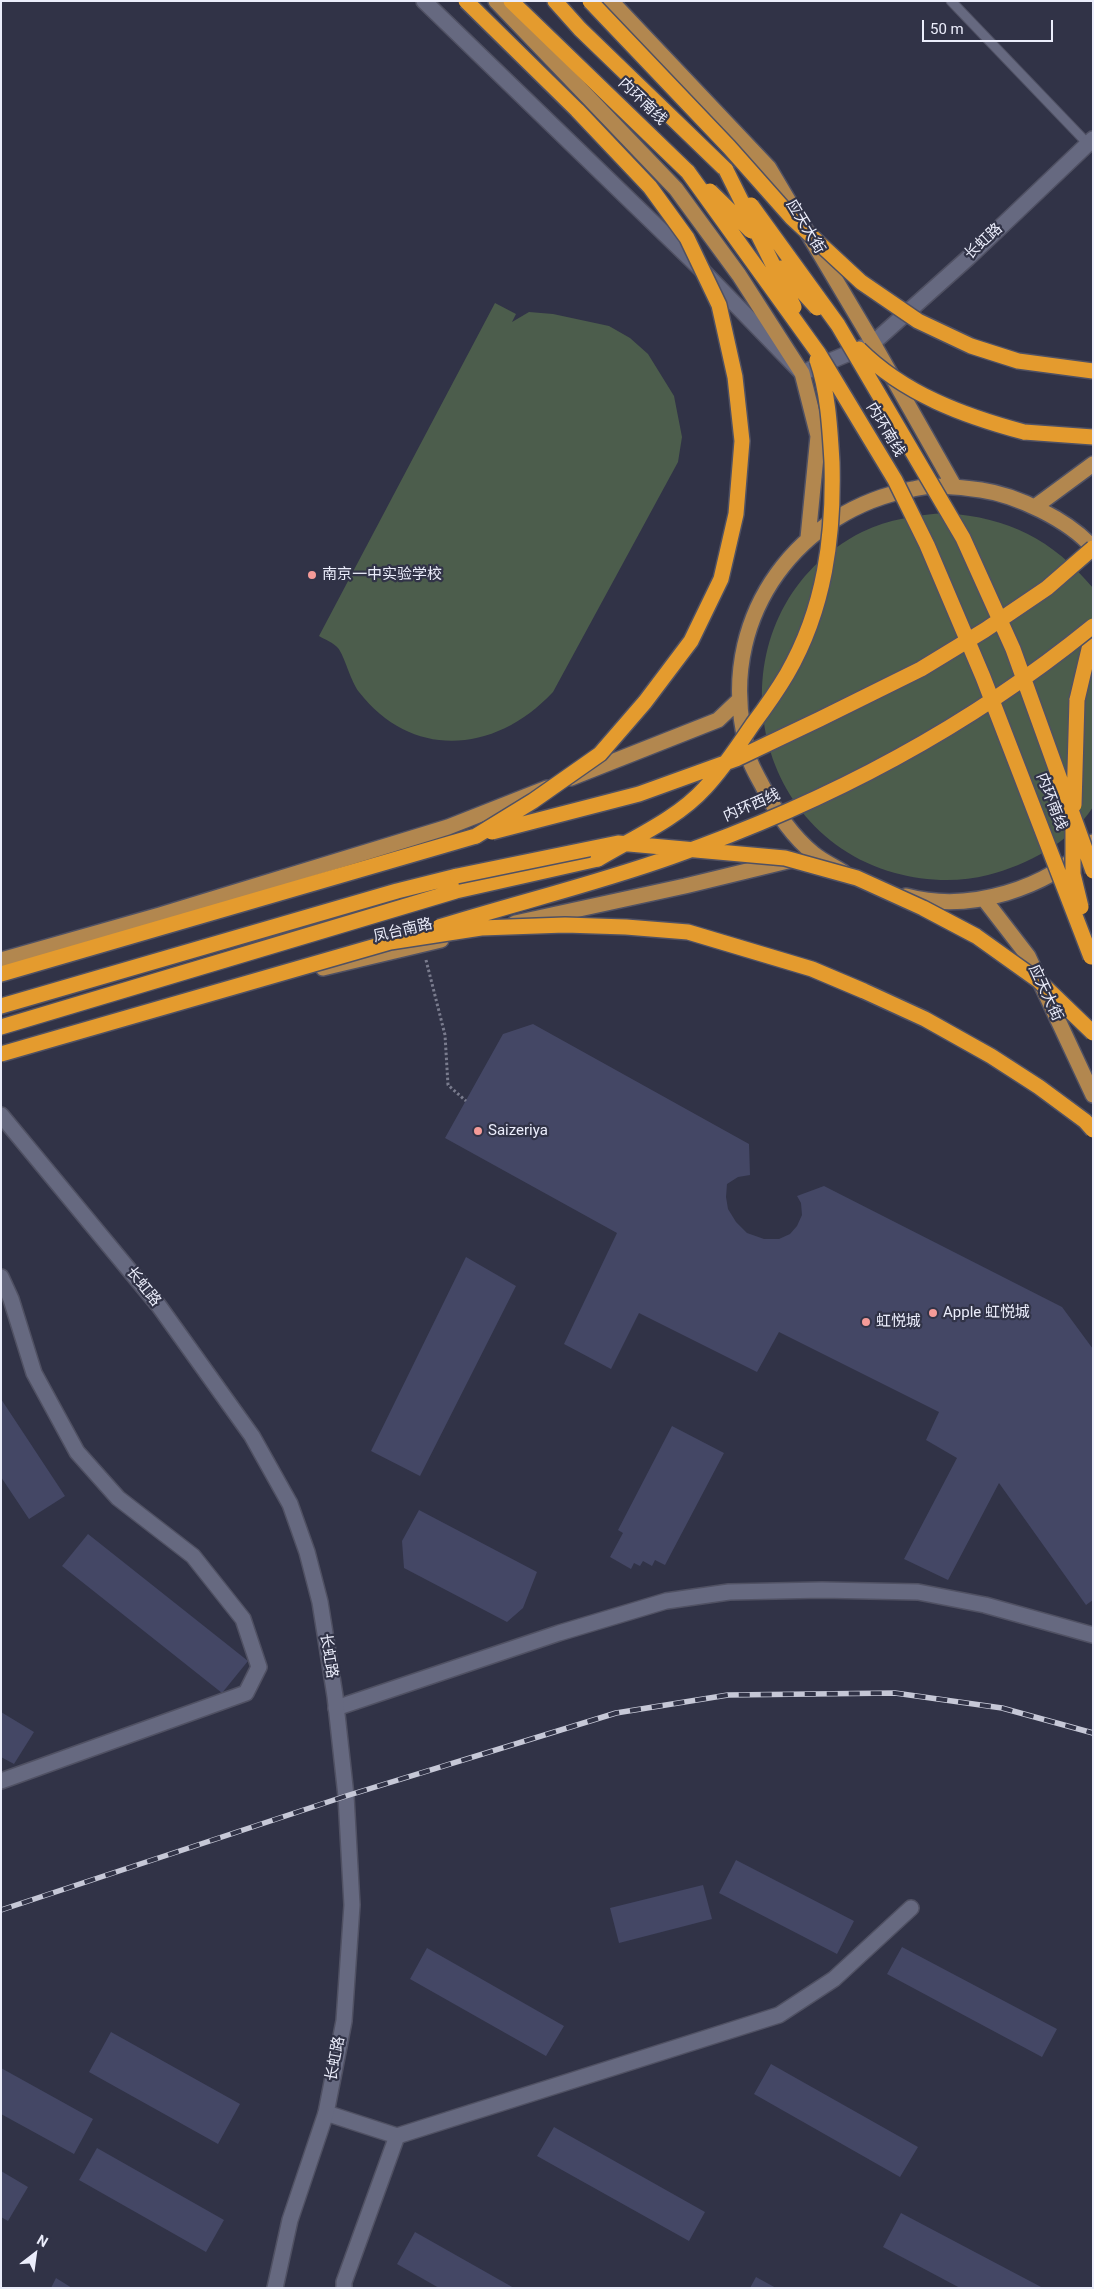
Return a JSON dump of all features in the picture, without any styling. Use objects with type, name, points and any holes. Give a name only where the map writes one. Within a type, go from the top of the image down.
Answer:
[{"type":"highway","points":[[466,1],[577,110],[650,187],[686,238],[719,305],[735,377],[742,441],[736,514],[721,579],[691,641],[645,702],[600,754],[533,801],[476,836]]},
{"type":"highway","name":"内环南线","points":[[512,1],[688,172],[819,354],[895,480],[927,545],[983,677],[1092,959]]},
{"type":"highway","name":"内环南线","points":[[555,1],[580,29],[726,170],[838,325],[963,538],[1013,649],[1093,872]]},
{"type":"highway","points":[[590,1],[729,146],[792,218],[861,282],[918,321],[971,346],[1018,361],[1093,371]]},
{"type":"highway","points":[[1,1027],[456,891],[598,859],[673,814],[705,789],[737,748],[787,674],[809,630],[821,592],[831,538],[833,497],[831,446],[820,368],[791,302],[726,170]]},
{"type":"highway","points":[[688,172],[747,226],[801,293],[870,360],[925,397],[975,419],[1024,432],[1093,437]]},
{"type":"highway","points":[[1,974],[476,836],[639,794],[736,759],[921,669],[1047,588],[1093,548]]},
{"type":"highway","name":"内环西线","points":[[390,942],[576,888],[671,857],[838,788],[939,734],[1043,666],[1093,626]]},
{"type":"highway","points":[[1092,959],[1073,874],[1077,700],[1093,632]]},
{"type":"highway","points":[[1,1006],[397,891],[457,876],[618,843],[785,858],[856,878],[923,908],[976,936],[1039,981],[1093,1033]]},
{"type":"highway","points":[[1,1054],[390,942],[481,928],[565,925],[688,932],[812,969],[925,1019],[991,1056],[1039,1087],[1085,1121],[1093,1130]]},
{"type":"main road","points":[[496,1],[676,189],[739,275],[802,373],[818,436],[808,538]]},
{"type":"main road","name":"应天大街","points":[[611,1],[769,168],[873,343],[954,486]]},
{"type":"main road","points":[[1036,506],[1093,464]]},
{"type":"main road","points":[[1093,548],[1086,540],[1036,506],[996,492],[954,486],[915,488],[876,498],[840,515],[808,538],[777,572],[755,612],[742,655],[738,701],[749,759],[775,811],[814,854],[866,886],[924,901],[984,899],[1034,884],[1078,856],[1093,842]]},
{"type":"main road","points":[[1,960],[150,918],[448,827],[718,720],[738,701]]},
{"type":"main road","name":"凤台南路","points":[[1,1050],[422,945],[686,886],[814,854]]},
{"type":"main road","name":"应天大街","points":[[984,899],[1028,956],[1093,1095]]},
{"type":"street","points":[[424,1],[704,272],[802,373]]},
{"type":"street","name":"长虹路","points":[[802,373],[873,343],[968,258],[1090,142]]},
{"type":"street","name":"长虹路","points":[[1,1115],[159,1306],[252,1436],[290,1504],[307,1552],[320,1602],[336,1708],[346,1796],[352,1905],[344,2021],[326,2113],[290,2220],[275,2288]]},
{"type":"street","points":[[1,1277],[11,1299],[34,1373],[77,1452],[118,1498],[193,1556],[243,1619],[259,1667],[246,1693],[1,1781]]},
{"type":"street","points":[[336,1708],[560,1633],[666,1600],[729,1592],[822,1590],[918,1592],[985,1605],[1093,1635]]},
{"type":"street","points":[[326,2113],[398,2136],[779,2015],[834,1979],[911,1908]]},
{"type":"street","points":[[344,2288],[344,2282],[398,2136]]},
{"type":"lane","points":[[951,1],[1090,142]]},
{"type":"path","points":[[422,945],[445,1035],[448,1085],[466,1101]]},
{"type":"green space","points":[[495,303],[516,314],[512,322],[529,312],[553,314],[609,326],[630,338],[648,354],[674,396],[682,437],[678,462],[553,692],[531,712],[506,727],[481,737],[455,741],[429,738],[404,730],[381,714],[359,692],[338,648],[319,636]]},
{"type":"green space","points":[[946,513],[990,520],[1028,534],[1062,556],[1093,588],[1093,807],[1083,820],[1060,842],[1032,859],[1003,871],[977,878],[953,880],[918,878],[895,873],[842,849],[802,811],[775,765],[763,714],[765,661],[782,611],[814,566],[862,532],[903,518]]},
{"type":"building","name":"虹悦城","points":[[533,1024],[749,1144],[750,1175],[738,1177],[727,1184],[726,1197],[728,1209],[736,1222],[747,1233],[764,1239],[779,1239],[790,1234],[797,1226],[802,1215],[801,1203],[797,1196],[824,1186],[1062,1307],[1093,1349],[1093,1600],[1086,1605],[999,1483],[948,1580],[904,1559],[957,1458],[926,1440],[939,1412],[779,1332],[757,1372],[639,1313],[611,1369],[564,1344],[617,1233],[445,1138],[503,1034]]},
{"type":"building","points":[[466,1257],[516,1286],[420,1476],[371,1451]]},
{"type":"building","points":[[1,1399],[65,1496],[29,1519],[1,1477]]},
{"type":"building","points":[[672,1426],[724,1453],[665,1565],[655,1560],[652,1566],[643,1561],[640,1566],[634,1563],[631,1569],[610,1557],[623,1533],[618,1530]]},
{"type":"building","points":[[419,1510],[537,1572],[523,1608],[507,1622],[404,1568],[402,1541]]},
{"type":"building","points":[[88,1534],[248,1661],[222,1693],[62,1566]]},
{"type":"building","points":[[1,1712],[34,1732],[14,1764],[1,1757]]},
{"type":"building","points":[[736,1860],[854,1921],[837,1954],[719,1893]]},
{"type":"building","points":[[703,1885],[712,1919],[619,1943],[610,1908]]},
{"type":"building","points":[[902,1947],[1057,2029],[1042,2057],[887,1974]]},
{"type":"building","points":[[427,1948],[564,2026],[546,2056],[410,1979]]},
{"type":"building","points":[[111,2032],[240,2104],[218,2144],[89,2072]]},
{"type":"building","points":[[771,2064],[918,2147],[900,2177],[754,2094]]},
{"type":"building","points":[[1,2068],[93,2119],[74,2154],[1,2114]]},
{"type":"building","points":[[554,2127],[705,2212],[689,2241],[537,2156]]},
{"type":"building","points":[[97,2148],[224,2220],[206,2252],[79,2180]]},
{"type":"building","points":[[1,2171],[28,2187],[8,2221],[1,2217]]},
{"type":"building","points":[[901,2213],[1043,2288],[960,2288],[883,2247]]},
{"type":"building","points":[[415,2232],[514,2288],[439,2288],[397,2264]]},
{"type":"building","points":[[756,2277],[776,2288],[750,2288]]},
{"type":"building","points":[[56,2278],[72,2288],[51,2288]]},
{"type":"railway","points":[[1,1910],[346,1796],[616,1713],[728,1695],[895,1693],[1002,1708],[1093,1733]]},
{"type":"place","name":"南京一中实验学校","points":[[312,575]]},
{"type":"place","name":"Saizeriya","points":[[478,1131]]},
{"type":"place","name":"Apple 虹悦城","points":[[933,1313]]},
{"type":"place","name":"虹悦城","points":[[866,1322]]}]
